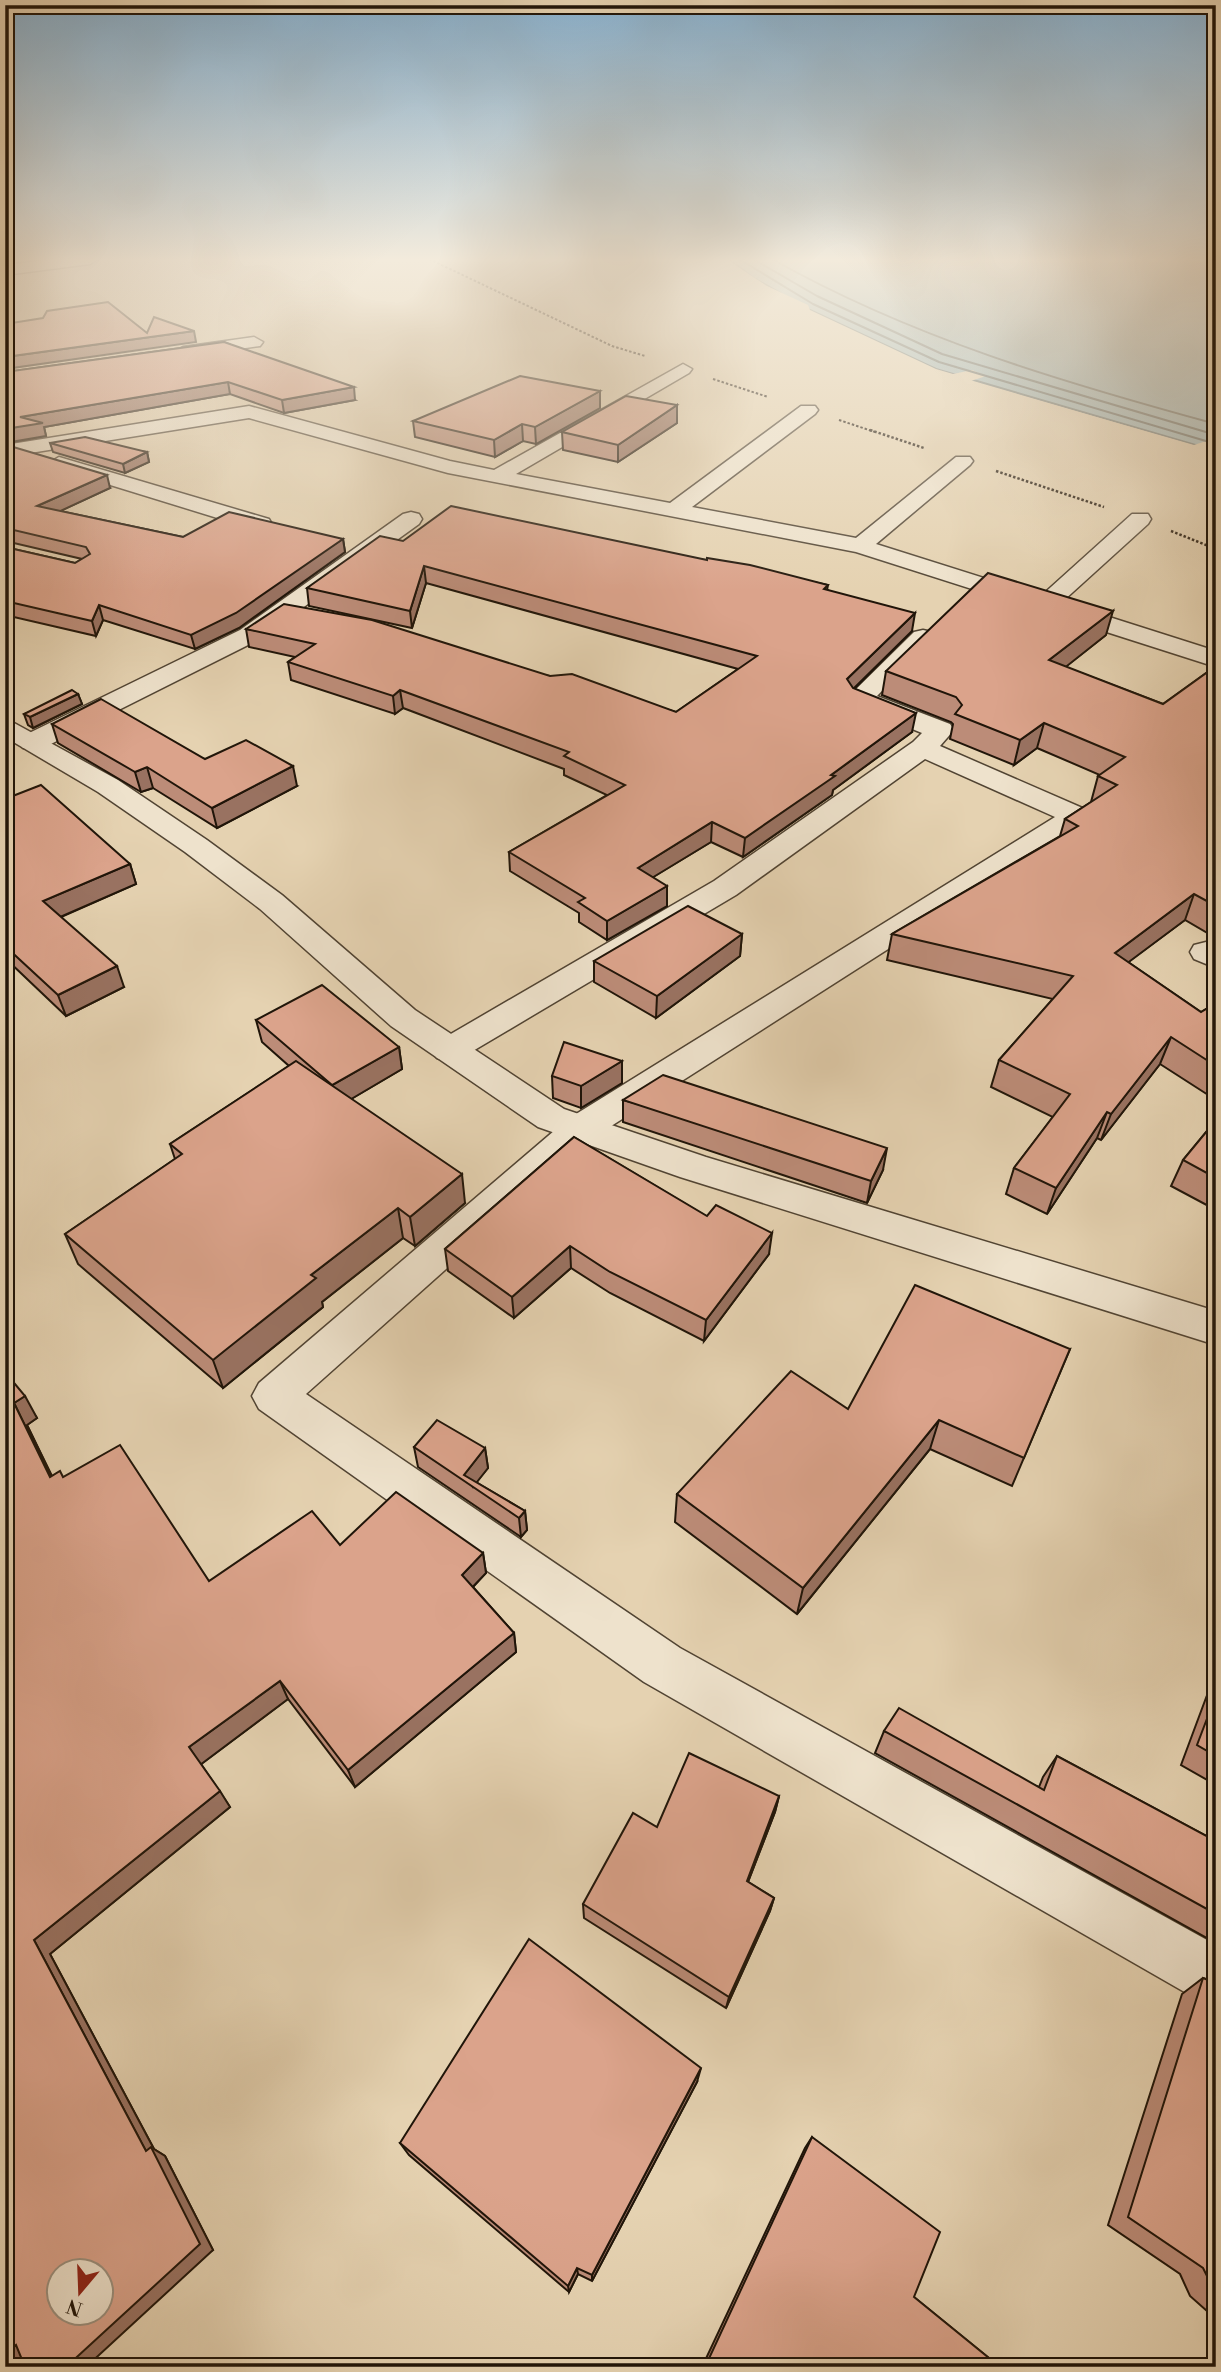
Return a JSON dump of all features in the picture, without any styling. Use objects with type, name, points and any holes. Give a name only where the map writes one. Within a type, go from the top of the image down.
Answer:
[{"type":"street","points":[[498,476],[682,370]]},
{"type":"street","points":[[675,510],[808,410]]},
{"type":"street","points":[[9,450],[249,412],[448,467],[860,546],[960,602],[1046,604],[1216,659]]},
{"type":"street","points":[[9,450],[261,524]]},
{"type":"street","points":[[860,546],[963,461]]},
{"type":"street","points":[[19,734],[249,635],[411,519]]},
{"type":"street","points":[[1046,604],[1140,519]]},
{"type":"street","points":[[449,1050],[725,888],[923,748],[940,730],[860,698],[960,602]]},
{"type":"street","points":[[283,611],[319,617]]},
{"type":"street","points":[[19,734],[108,786],[217,862],[271,902],[403,1018],[551,1118],[693,1167],[1216,1328]]},
{"type":"street","points":[[923,748],[1077,816],[581,1128],[274,1396],[662,1665],[1216,1977]]},
{"type":"water","points":[[938,370],[1216,370],[1216,451]]},
{"type":"pier","points":[[930,370],[953,374],[972,370],[986,376],[971,381],[1194,445],[1215,438],[1216,455]]},
{"type":"building","points":[[22,370],[304,370],[354,387],[282,400],[228,382],[20,417],[43,423],[5,429],[5,372]]},
{"type":"building","points":[[520,376],[600,391],[535,427],[522,424],[494,440],[413,421]]},
{"type":"building","points":[[626,396],[677,405],[618,445],[562,432]]},
{"type":"building","points":[[85,437],[147,452],[123,464],[50,443]]},
{"type":"building","points":[[5,446],[107,475],[37,506],[183,537],[229,512],[343,539],[236,613],[191,635],[99,605],[92,621],[5,601],[5,547],[75,563],[90,554],[86,547],[5,528]]},
{"type":"building","points":[[451,506],[707,560],[750,565],[828,585],[824,589],[915,613],[847,679],[853,688],[916,713],[831,775],[835,776],[745,838],[712,822],[638,868],[667,886],[607,921],[578,902],[585,898],[509,852],[625,785],[564,756],[569,752],[400,690],[393,696],[288,662],[315,644],[246,629],[284,604],[372,620],[550,676],[572,674],[676,712],[757,656],[424,566],[410,611],[307,588],[380,536],[403,541]]},
{"type":"building","points":[[988,573],[1113,611],[1049,660],[1163,704],[1216,666],[1216,906],[1194,894],[1115,953],[1201,1012],[1216,1003],[1216,1066],[1171,1037],[1111,1114],[1107,1112],[1056,1188],[1014,1168],[1070,1094],[999,1060],[1073,976],[892,934],[1078,826],[1065,819],[1117,785],[1098,776],[1125,757],[1044,723],[1020,740],[955,714],[962,705],[956,697],[886,671]]},
{"type":"building","points":[[72,690],[78,694],[30,717],[24,714]]},
{"type":"building","points":[[101,699],[205,759],[246,740],[293,766],[212,808],[147,767],[135,772],[52,724]]},
{"type":"building","points":[[41,785],[130,864],[43,901],[117,966],[58,995],[5,946],[5,799]]},
{"type":"building","points":[[688,906],[742,934],[657,996],[594,961]]},
{"type":"building","points":[[322,985],[399,1047],[332,1085],[256,1020]]},
{"type":"building","points":[[564,1042],[622,1061],[581,1086],[552,1076]]},
{"type":"building","points":[[296,1061],[462,1174],[410,1217],[398,1208],[311,1275],[316,1278],[213,1360],[65,1234],[182,1154],[170,1144]]},
{"type":"building","points":[[663,1075],[887,1148],[871,1181],[623,1100]]},
{"type":"building","points":[[1216,1120],[1216,1178],[1183,1160]]},
{"type":"building","points":[[574,1137],[707,1216],[716,1205],[772,1233],[706,1320],[610,1272],[570,1246],[512,1297],[445,1249]]},
{"type":"building","points":[[915,1285],[1070,1349],[1024,1458],[939,1420],[803,1588],[677,1494],[791,1371],[848,1409]]},
{"type":"building","points":[[5,1372],[25,1396],[14,1403],[50,1477],[60,1471],[63,1477],[120,1445],[209,1581],[312,1511],[340,1545],[396,1492],[483,1553],[462,1575],[514,1633],[348,1770],[280,1681],[189,1747],[220,1791],[34,1940],[146,2151],[151,2147],[200,2244],[116,2321],[116,2256],[46,2256],[46,2326],[111,2326],[66,2367],[25,2367],[16,2345],[5,2355]]},
{"type":"building","points":[[437,1420],[485,1448],[464,1475],[525,1511],[519,1518],[414,1447]]},
{"type":"building","points":[[1216,1695],[1216,1756],[1197,1745]]},
{"type":"building","points":[[899,1708],[1044,1790],[1057,1756],[1216,1841],[1216,1914],[884,1731]]},
{"type":"building","points":[[689,1753],[779,1796],[747,1881],[774,1898],[729,1997],[583,1904],[633,1813],[657,1827]]},
{"type":"building","points":[[529,1939],[701,2068],[592,2275],[577,2268],[568,2286],[400,2143]]},
{"type":"building","points":[[1203,1978],[1216,1983],[1216,2292],[1203,2268],[1128,2217]]},
{"type":"building","points":[[812,2137],[940,2232],[914,2297],[1000,2367],[705,2367]]}]
